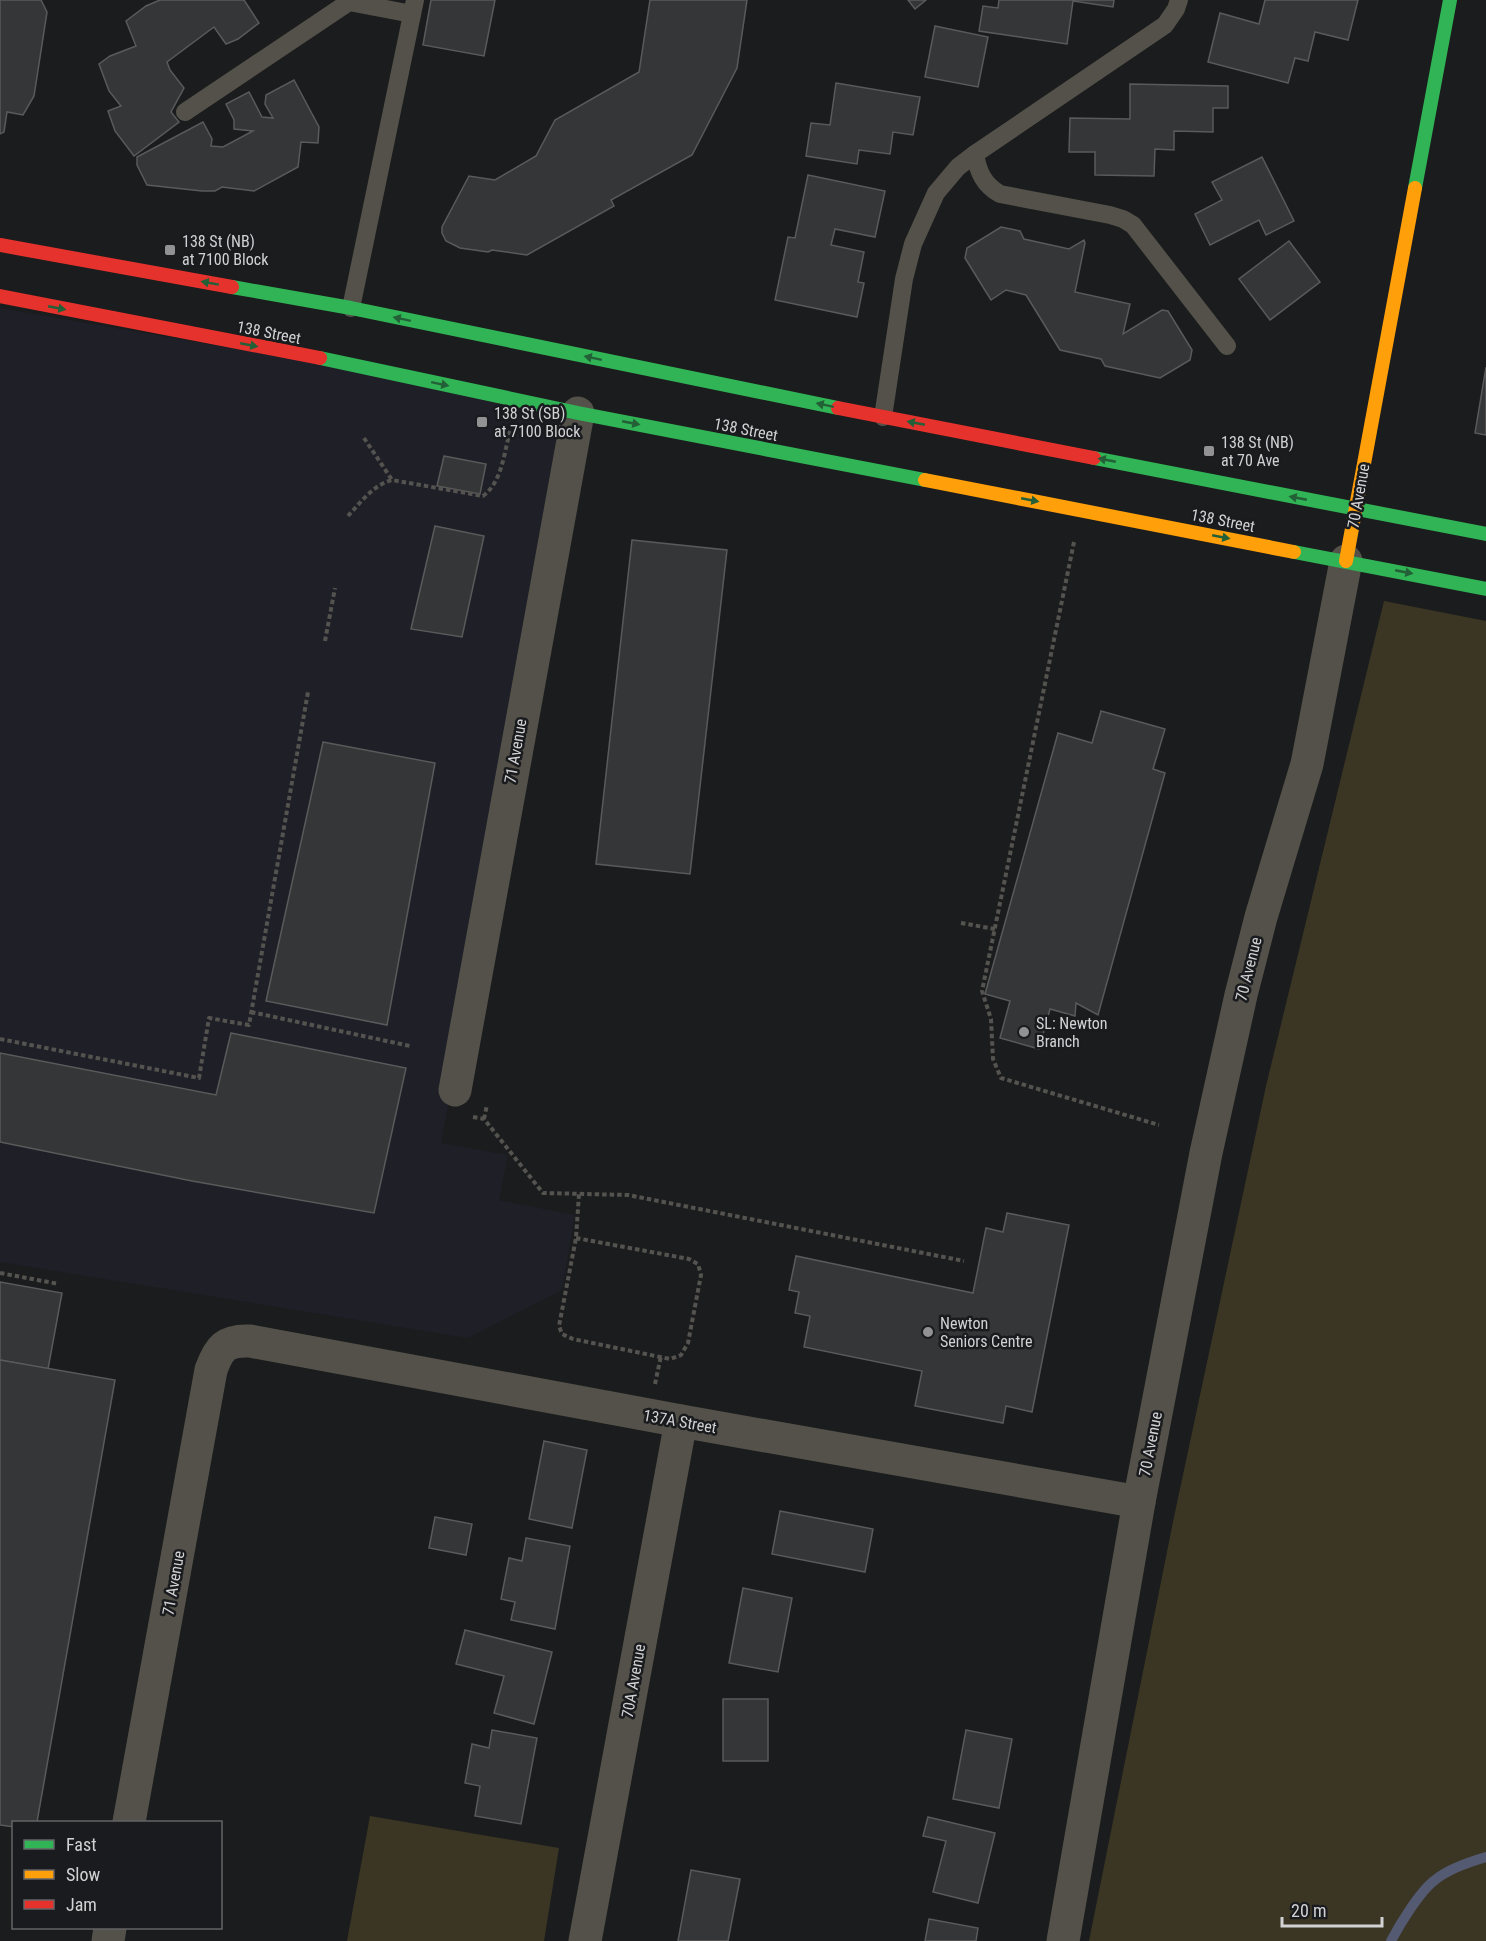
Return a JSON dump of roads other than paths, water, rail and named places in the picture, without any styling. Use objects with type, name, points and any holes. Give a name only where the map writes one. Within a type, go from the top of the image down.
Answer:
[{"type":"main road","name":"70 Avenue","points":[[1346,561],[1450,0]]},
{"type":"main road","points":[[0,245],[351,308],[883,417],[1486,534]]},
{"type":"main road","name":"138 Street","points":[[0,296],[341,362],[578,413],[1486,589]]},
{"type":"street","name":"71 Avenue","points":[[455,1090],[578,413]]},
{"type":"street","name":"70 Avenue","points":[[1063,1941],[1139,1502],[1211,1131],[1261,917],[1307,764],[1346,561]]},
{"type":"street","name":"137A Street","points":[[224,1346],[236,1340],[250,1341],[681,1421],[1139,1502]]},
{"type":"street","name":"71 Avenue","points":[[129,1821],[211,1370],[217,1355],[224,1346]]},
{"type":"street","name":"70A Avenue","points":[[585,1941],[681,1421]]},
{"type":"lane","points":[[883,417],[904,279],[913,244],[936,193],[958,167],[975,154],[1150,37],[1165,25],[1179,0]]},
{"type":"lane","points":[[185,112],[349,2],[413,7],[351,308]]},
{"type":"lane","points":[[975,154],[982,178],[990,188],[1000,194],[1110,215],[1133,225],[1227,346]]},
{"type":"waterway","points":[[1391,1941],[1411,1908],[1429,1885],[1452,1869],[1486,1857]]},
{"type":"place","name":"138 St (NB) at 7100 Block","points":[[170,250]]},
{"type":"place","name":"138 St (SB) at 7100 Block","points":[[482,422]]},
{"type":"place","name":"138 St (NB) at 70 Ave","points":[[1209,451]]},
{"type":"place","name":"SL: Newton Branch","points":[[1024,1032]]},
{"type":"place","name":"Newton Seniors Centre","points":[[928,1332]]}]
